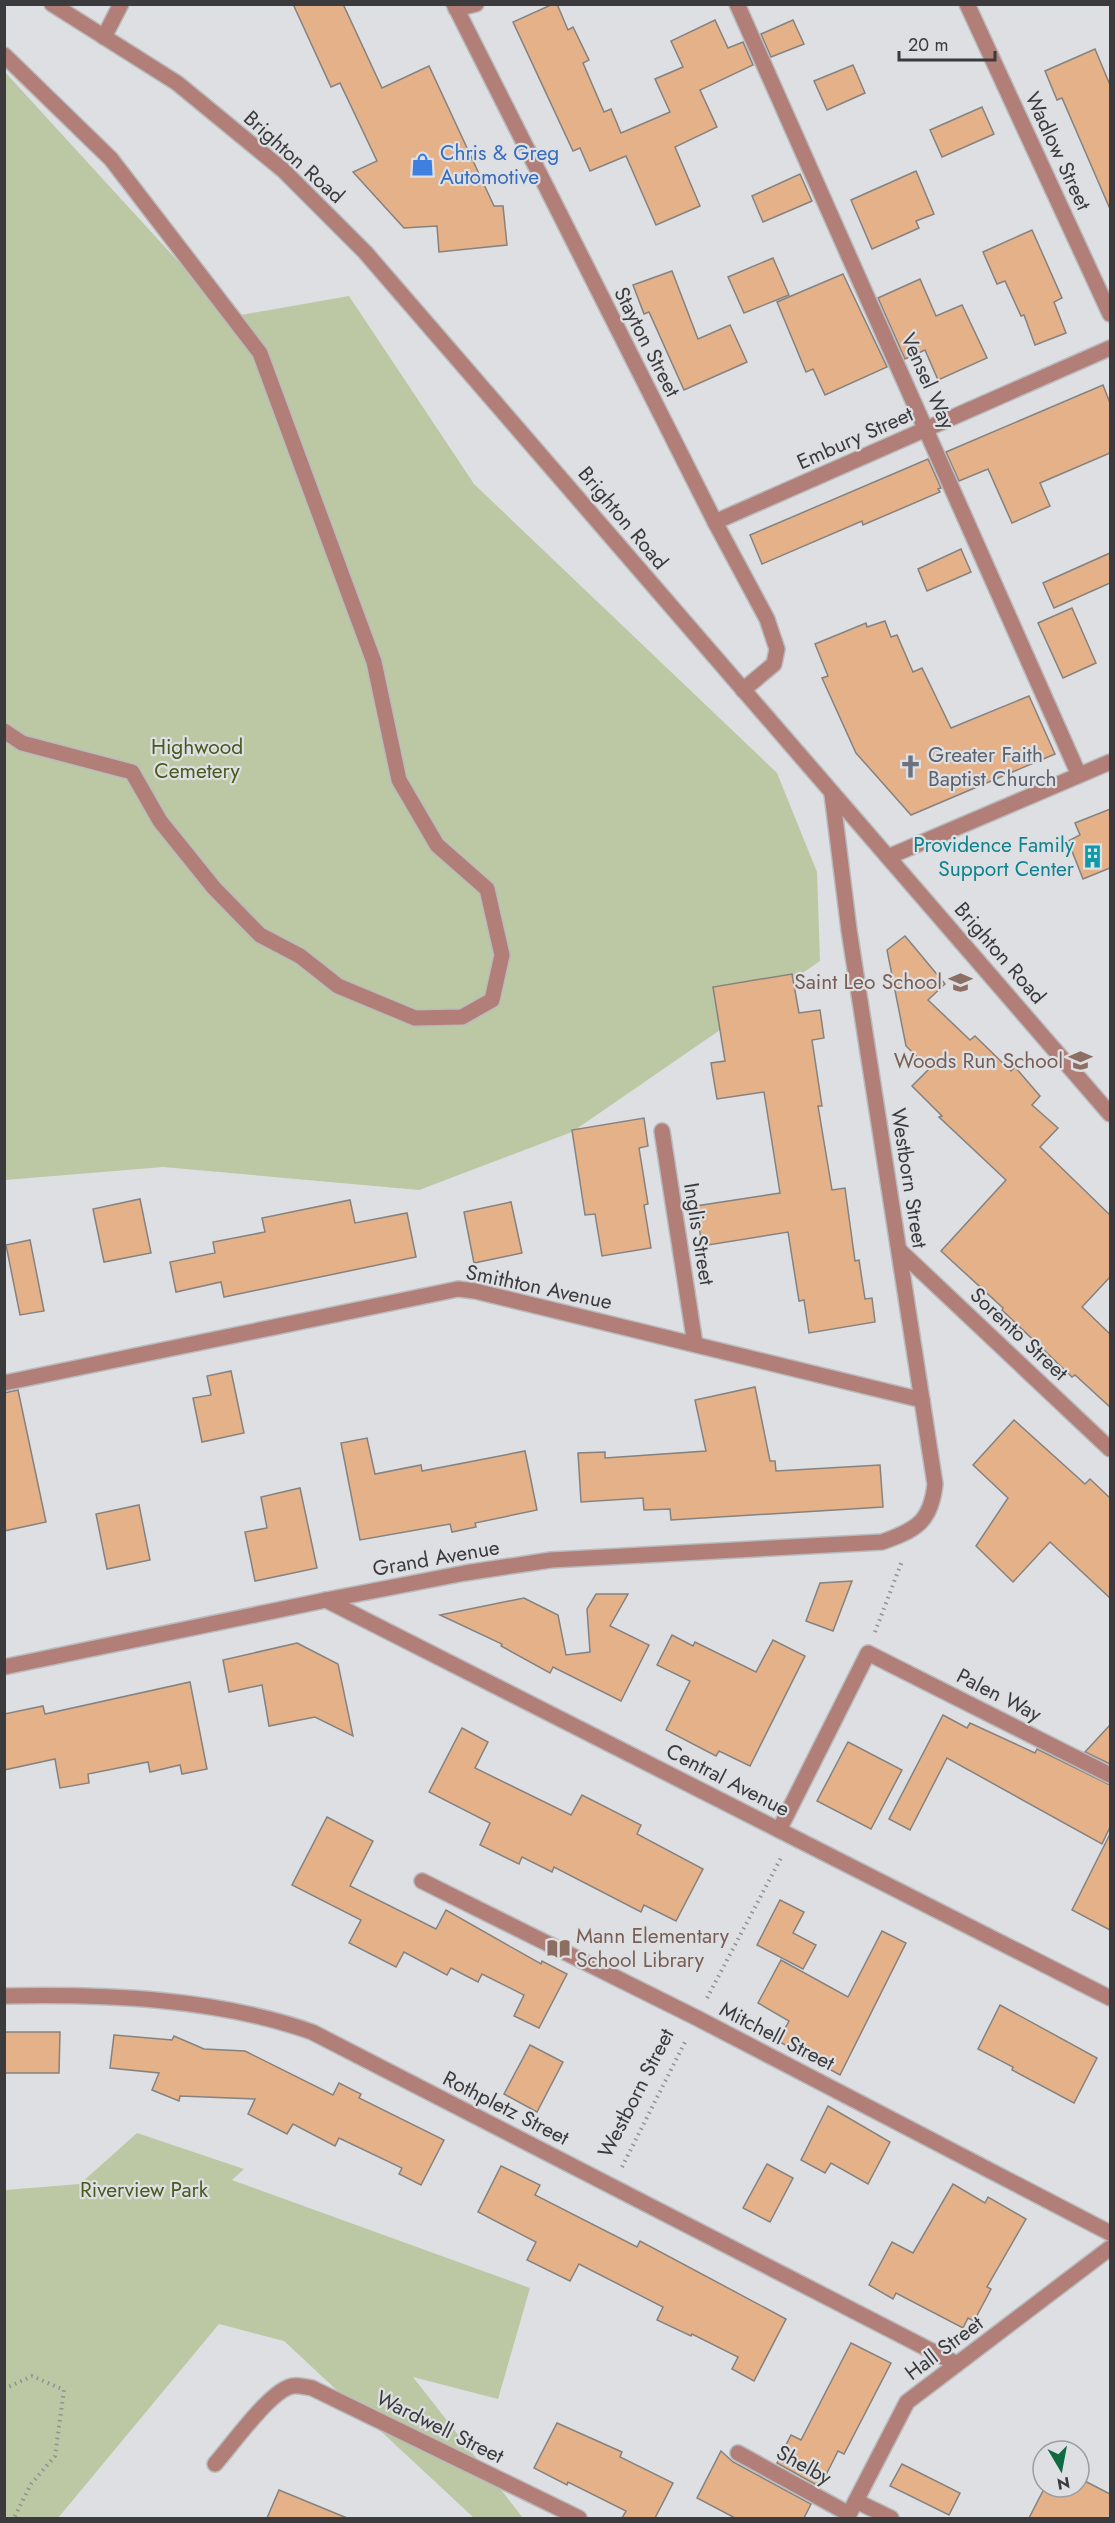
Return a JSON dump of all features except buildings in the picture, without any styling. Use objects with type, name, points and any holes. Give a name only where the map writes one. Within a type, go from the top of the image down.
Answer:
[{"type":"street","name":"Brighton Road","points":[[52,4],[177,83],[283,170],[365,252],[1110,1114]]},
{"type":"street","points":[[104,37],[121,4]]},
{"type":"street","points":[[455,7],[476,4]]},
{"type":"street","name":"Vensel Way","points":[[737,4],[1079,775]]},
{"type":"street","name":"Wadlow Street","points":[[967,4],[1110,314]]},
{"type":"street","name":"Stayton Street","points":[[455,7],[715,522],[767,619],[777,649],[774,664],[743,690]]},
{"type":"street","points":[[4,55],[111,159],[260,353],[374,662],[399,780],[437,845],[487,889],[502,955],[492,1000],[462,1017],[415,1018],[338,986],[300,956],[260,934],[214,888],[160,821],[132,772],[22,743],[4,731]]},
{"type":"street","name":"Embury Street","points":[[715,522],[1110,348]]},
{"type":"street","points":[[888,857],[1110,762]]},
{"type":"street","name":"Westborn Street","points":[[832,794],[851,939],[935,1485],[933,1505],[923,1521],[904,1534],[882,1542]]},
{"type":"street","name":"Inglis Street","points":[[662,1131],[695,1344]]},
{"type":"street","name":"Sorento Street","points":[[899,1250],[1110,1449]]},
{"type":"street","name":"Smithton Avenue","points":[[4,1383],[458,1289],[475,1290],[922,1400]]},
{"type":"street","name":"Grand Avenue","points":[[4,1667],[326,1600],[465,1573],[551,1560],[882,1542]]},
{"type":"street","name":"Central Avenue","points":[[326,1600],[1110,1998]]},
{"type":"street","points":[[786,1833],[868,1653]]},
{"type":"street","name":"Palen Way","points":[[868,1653],[1110,1775]]},
{"type":"street","name":"Mitchell Street","points":[[422,1881],[697,2018],[1110,2233]]},
{"type":"street","name":"Rothpletz Street","points":[[4,1996],[103,1996],[239,2012],[276,2020],[312,2032],[957,2364]]},
{"type":"street","name":"Hall Street","points":[[851,2511],[907,2402],[1110,2248]]},
{"type":"street","name":"Wardwell Street","points":[[215,2464],[281,2391],[291,2385],[312,2388],[579,2518]]},
{"type":"street","name":"Shelby","points":[[738,2453],[851,2511],[891,2518]]},
{"type":"path","points":[[868,1653],[914,1527]]},
{"type":"path","name":"Westborn Street","points":[[612,2186],[697,2018],[786,1833]]},
{"type":"path","points":[[4,2389],[32,2376],[63,2391],[55,2456],[32,2484],[14,2518]]},
{"type":"green space","name":"Highwood Cemetery","points":[[4,71],[229,317],[349,296],[474,484],[777,773],[817,872],[820,961],[572,1132],[419,1190],[163,1167],[5,1180]]},
{"type":"green space","name":"Riverview Park","points":[[137,2133],[244,2169],[232,2180],[530,2288],[498,2399],[413,2377],[523,2518],[474,2518],[284,2341],[219,2324],[58,2518],[5,2518],[5,2190],[80,2184]]},
{"type":"place","name":"Chris & Greg Automotive","points":[[422,165]]},
{"type":"place","name":"Greater Faith Baptist Church","points":[[910,767]]},
{"type":"place","name":"Providence Family Support Center","points":[[1092,857]]},
{"type":"place","name":"Saint Leo School","points":[[960,982]]},
{"type":"place","name":"Woods Run School","points":[[1081,1061]]},
{"type":"place","name":"Mann Elementary School Library","points":[[558,1948]]}]
